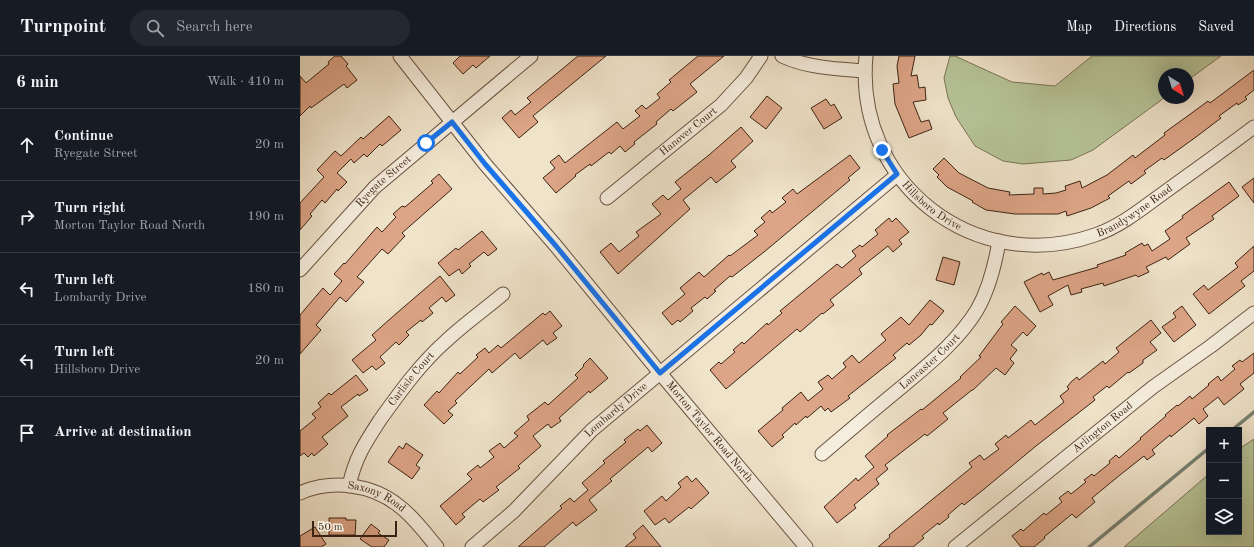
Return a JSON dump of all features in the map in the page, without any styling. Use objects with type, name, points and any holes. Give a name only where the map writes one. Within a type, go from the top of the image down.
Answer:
[{"type":"street","name":"Morton Taylor Road North","points":[[400,56],[485,164],[556,246],[806,547]]},
{"type":"street","name":"Ryegate Street","points":[[300,270],[375,187],[531,56]]},
{"type":"street","name":"Hanover Court","points":[[607,198],[721,105],[746,78],[761,56]]},
{"type":"street","points":[[782,56],[809,64],[836,69],[865,71]]},
{"type":"street","name":"Hillsboro Drive","points":[[866,56],[866,95],[872,123],[882,150],[897,174],[916,196],[943,218],[971,232],[999,241]]},
{"type":"street","name":"Brandywyne Road","points":[[999,241],[1027,245],[1054,245],[1082,239],[1109,229],[1134,215],[1254,127]]},
{"type":"street","name":"Lombardy Drive","points":[[472,547],[514,511],[592,430],[897,174]]},
{"type":"street","name":"Lancaster Court","points":[[822,454],[954,341],[977,310],[987,288],[995,265],[999,241]]},
{"type":"street","name":"Carlisle Court","points":[[349,486],[352,470],[359,453],[412,377],[446,341],[503,294]]},
{"type":"street","name":"Arlington Road","points":[[955,547],[1153,387],[1211,346],[1254,313]]},
{"type":"street","name":"Saxony Road","points":[[300,493],[319,487],[334,485],[349,486],[374,491],[387,498],[410,515],[437,547]]},
{"type":"green space","points":[[950,56],[955,56],[1012,82],[1055,86],[1092,56],[1221,56],[1194,76],[1194,68],[1158,68],[1158,102],[1093,150],[1071,160],[1023,164],[1003,161],[975,146],[956,117],[948,98],[944,78]]},
{"type":"green space","points":[[1254,439],[1254,547],[1124,547],[1206,477],[1206,535],[1242,535],[1242,447]]},
{"type":"building","points":[[335,56],[341,56],[348,64],[346,66],[357,80],[347,88],[344,84],[311,108],[310,106],[300,116],[300,76],[306,83],[329,64],[328,62]]},
{"type":"building","points":[[460,56],[490,56],[476,68],[473,65],[463,74],[453,63]]},
{"type":"building","points":[[578,56],[606,56],[533,116],[538,122],[519,138],[502,118],[511,110],[515,115],[531,102],[527,98]]},
{"type":"building","points":[[698,56],[724,56],[690,84],[697,92],[673,111],[671,109],[656,122],[657,124],[634,142],[635,144],[625,152],[620,146],[611,154],[609,152],[591,166],[590,164],[575,175],[576,176],[556,193],[543,178],[555,168],[550,162],[559,155],[565,163],[617,122],[623,129],[640,116],[635,111],[642,105],[646,109],[660,98],[657,94],[671,82],[669,80]]},
{"type":"building","points":[[899,56],[915,56],[911,76],[917,75],[919,88],[925,87],[926,100],[913,102],[921,122],[929,120],[932,129],[909,138],[895,104],[893,84],[899,83],[897,66]]},
{"type":"building","points":[[1254,70],[1254,90],[1245,97],[1247,99],[1238,105],[1237,103],[1219,116],[1221,118],[1164,160],[1162,158],[1144,171],[1146,173],[1131,184],[1129,181],[1108,196],[1110,198],[1091,208],[1067,216],[1066,211],[1058,214],[1015,214],[986,210],[947,187],[937,177],[939,175],[933,169],[944,158],[959,173],[988,188],[1010,192],[1009,195],[1034,194],[1034,188],[1043,188],[1043,194],[1056,193],[1066,190],[1065,186],[1080,181],[1082,188],[1107,175],[1133,155],[1135,158],[1165,135],[1164,133],[1208,101],[1210,103]]},
{"type":"building","points":[[767,96],[782,108],[766,129],[750,117]]},
{"type":"building","points":[[826,99],[831,106],[834,104],[842,118],[824,129],[811,108]]},
{"type":"building","points":[[389,116],[401,130],[382,146],[380,144],[367,157],[364,154],[354,163],[351,159],[337,173],[347,182],[338,191],[337,189],[325,203],[322,200],[310,214],[312,216],[300,230],[300,203],[324,177],[317,170],[335,151],[341,156],[361,137],[363,139]]},
{"type":"building","points":[[741,127],[753,141],[731,161],[736,167],[716,183],[711,177],[683,200],[690,209],[618,274],[600,252],[611,243],[619,252],[639,236],[636,232],[661,214],[652,204],[663,195],[668,200],[681,189],[675,182]]},
{"type":"building","points":[[850,155],[860,168],[848,178],[850,180],[764,252],[732,277],[730,276],[714,290],[716,291],[707,299],[705,297],[691,308],[693,311],[680,322],[678,320],[672,325],[662,313],[685,294],[680,288],[699,272],[704,277],[729,255],[730,256],[758,235],[754,231],[765,222],[761,218],[770,210],[772,213],[786,202],[782,198],[793,189],[797,194]]},
{"type":"building","points":[[439,174],[452,189],[402,233],[405,236],[388,254],[382,249],[357,277],[364,282],[346,302],[340,297],[316,325],[321,330],[300,354],[300,315],[323,288],[330,295],[342,281],[334,274],[344,263],[345,264],[377,227],[382,232],[396,217],[393,214],[402,206],[405,207],[433,183],[431,181]]},
{"type":"building","points":[[1254,178],[1254,203],[1242,187]]},
{"type":"building","points":[[1229,182],[1239,196],[1212,216],[1214,219],[1186,238],[1190,244],[1168,260],[1166,257],[1146,267],[1149,272],[1138,277],[1136,275],[1104,286],[1103,283],[1081,289],[1082,292],[1071,295],[1068,285],[1048,296],[1053,305],[1040,312],[1024,282],[1042,273],[1043,275],[1049,272],[1053,280],[1098,267],[1097,265],[1126,255],[1125,253],[1142,243],[1144,246],[1148,244],[1152,251],[1170,239],[1165,231],[1183,218],[1182,216]]},
{"type":"building","points":[[889,218],[892,222],[896,218],[909,232],[899,240],[902,244],[893,252],[888,246],[859,269],[862,274],[830,300],[834,305],[800,332],[797,329],[726,389],[710,370],[719,362],[721,364],[735,352],[733,350],[742,342],[744,344],[767,323],[768,325],[782,313],[780,311],[837,264],[842,268],[856,256],[852,251],[860,245],[862,247],[878,234],[875,230]]},
{"type":"building","points":[[482,231],[497,249],[488,256],[484,252],[469,264],[471,266],[462,274],[459,269],[449,276],[438,263],[456,248],[458,250]]},
{"type":"building","points":[[1254,246],[1254,271],[1241,281],[1245,286],[1209,314],[1193,294],[1204,285],[1208,290],[1238,267],[1235,263]]},
{"type":"building","points":[[943,257],[960,262],[954,285],[936,280]]},
{"type":"building","points":[[440,276],[455,295],[446,302],[442,297],[429,308],[433,313],[406,332],[409,335],[399,345],[396,342],[380,357],[385,363],[376,370],[372,366],[363,373],[352,360],[376,340],[372,335]]},
{"type":"building","points":[[930,300],[944,311],[921,335],[909,345],[907,343],[893,355],[896,358],[848,396],[850,398],[831,412],[828,408],[825,411],[821,406],[807,418],[806,416],[796,425],[795,423],[782,435],[784,437],[772,447],[758,431],[783,410],[782,408],[801,392],[808,401],[823,389],[818,382],[828,375],[832,379],[846,367],[843,363],[852,355],[859,363],[886,340],[881,334],[901,317],[909,325]]},
{"type":"building","points":[[1015,306],[1036,326],[1027,336],[1023,332],[1011,345],[1017,350],[1010,359],[1014,363],[1005,375],[996,368],[973,390],[943,413],[948,419],[927,436],[925,434],[885,465],[888,469],[876,479],[879,484],[854,505],[856,508],[837,523],[824,507],[856,478],[858,481],[874,467],[865,456],[888,436],[887,435],[921,409],[922,410],[961,378],[960,377],[981,357],[979,356],[1003,324],[1001,322]]},
{"type":"building","points":[[1182,306],[1196,325],[1174,342],[1162,327],[1176,317],[1173,313]]},
{"type":"building","points":[[550,311],[562,326],[553,333],[557,338],[547,345],[543,340],[520,359],[515,353],[492,373],[489,369],[455,401],[457,403],[448,411],[453,415],[444,424],[424,405],[437,391],[439,393],[458,372],[460,374],[478,357],[476,355],[485,348],[489,353],[498,345],[501,348],[543,313],[545,315]]},
{"type":"building","points":[[1151,320],[1161,333],[1150,342],[1157,350],[1143,360],[1143,363],[1129,373],[1128,372],[1109,388],[1107,386],[1093,397],[1095,400],[964,505],[962,503],[948,515],[949,517],[939,525],[938,523],[922,536],[924,538],[913,547],[878,547],[890,537],[889,535],[972,467],[969,463],[980,455],[984,460],[999,449],[995,444],[1006,435],[1008,438],[1031,420],[1035,425],[1064,402],[1060,396],[1069,389],[1067,387],[1071,382],[1077,377],[1079,380],[1103,361],[1105,364],[1119,352],[1116,348]]},
{"type":"building","points":[[1254,353],[1254,373],[1240,384],[1244,389],[1224,405],[1218,397],[1203,409],[1208,416],[1199,424],[1194,418],[1171,437],[1170,435],[1152,450],[1155,454],[1147,460],[1144,456],[1092,498],[1095,502],[1076,518],[1072,514],[1034,547],[1021,547],[1012,536],[1021,529],[1023,531],[1044,513],[1046,515],[1062,502],[1059,498],[1068,491],[1071,494],[1086,482],[1084,480],[1092,474],[1094,476],[1110,463],[1109,461],[1116,455],[1119,458],[1177,405],[1178,406],[1190,396],[1192,399],[1218,376],[1221,381],[1235,369],[1232,366],[1240,360],[1242,362]]},
{"type":"building","points":[[590,358],[608,378],[590,393],[589,391],[559,418],[561,421],[551,428],[548,424],[533,436],[541,446],[518,466],[520,468],[496,487],[499,490],[483,502],[480,499],[462,514],[465,517],[456,525],[440,506],[472,479],[467,474],[478,465],[480,468],[494,457],[489,451],[500,443],[504,448],[518,436],[514,433],[529,420],[527,416],[545,402],[548,405],[578,378],[575,375]]},
{"type":"building","points":[[356,375],[368,390],[359,396],[358,394],[341,407],[348,416],[322,437],[328,444],[314,456],[312,453],[308,457],[304,453],[300,456],[300,431],[316,418],[312,414],[321,407],[318,403],[329,393],[331,395]]},
{"type":"building","points":[[647,425],[662,443],[652,452],[648,447],[610,479],[612,481],[589,500],[597,510],[576,526],[573,522],[544,547],[518,547],[562,508],[560,506],[570,498],[574,502],[588,490],[582,483],[605,463],[603,461],[626,442],[624,440],[638,429],[640,431]]},
{"type":"building","points":[[406,443],[423,455],[416,465],[420,468],[412,479],[388,462],[399,446],[403,449]]},
{"type":"building","points":[[687,476],[692,482],[696,478],[709,493],[691,509],[689,507],[669,523],[665,518],[655,525],[644,511],[662,496],[666,501],[681,487],[678,483]]},
{"type":"building","points":[[329,518],[346,518],[346,520],[356,520],[355,535],[329,535]]},
{"type":"building","points":[[371,524],[380,531],[378,533],[389,540],[384,547],[372,547],[360,539]]},
{"type":"building","points":[[643,525],[661,547],[625,547],[636,538],[633,534]]},
{"type":"building","points":[[315,527],[326,544],[321,547],[300,547],[300,536]]},
{"type":"waterway","points":[[1236,427],[1254,412]]},
{"type":"waterway","points":[[1089,547],[1206,450]]},
{"type":"route","points":[[426,143],[452,122],[485,164],[556,246],[660,373],[897,174],[882,150]]}]
